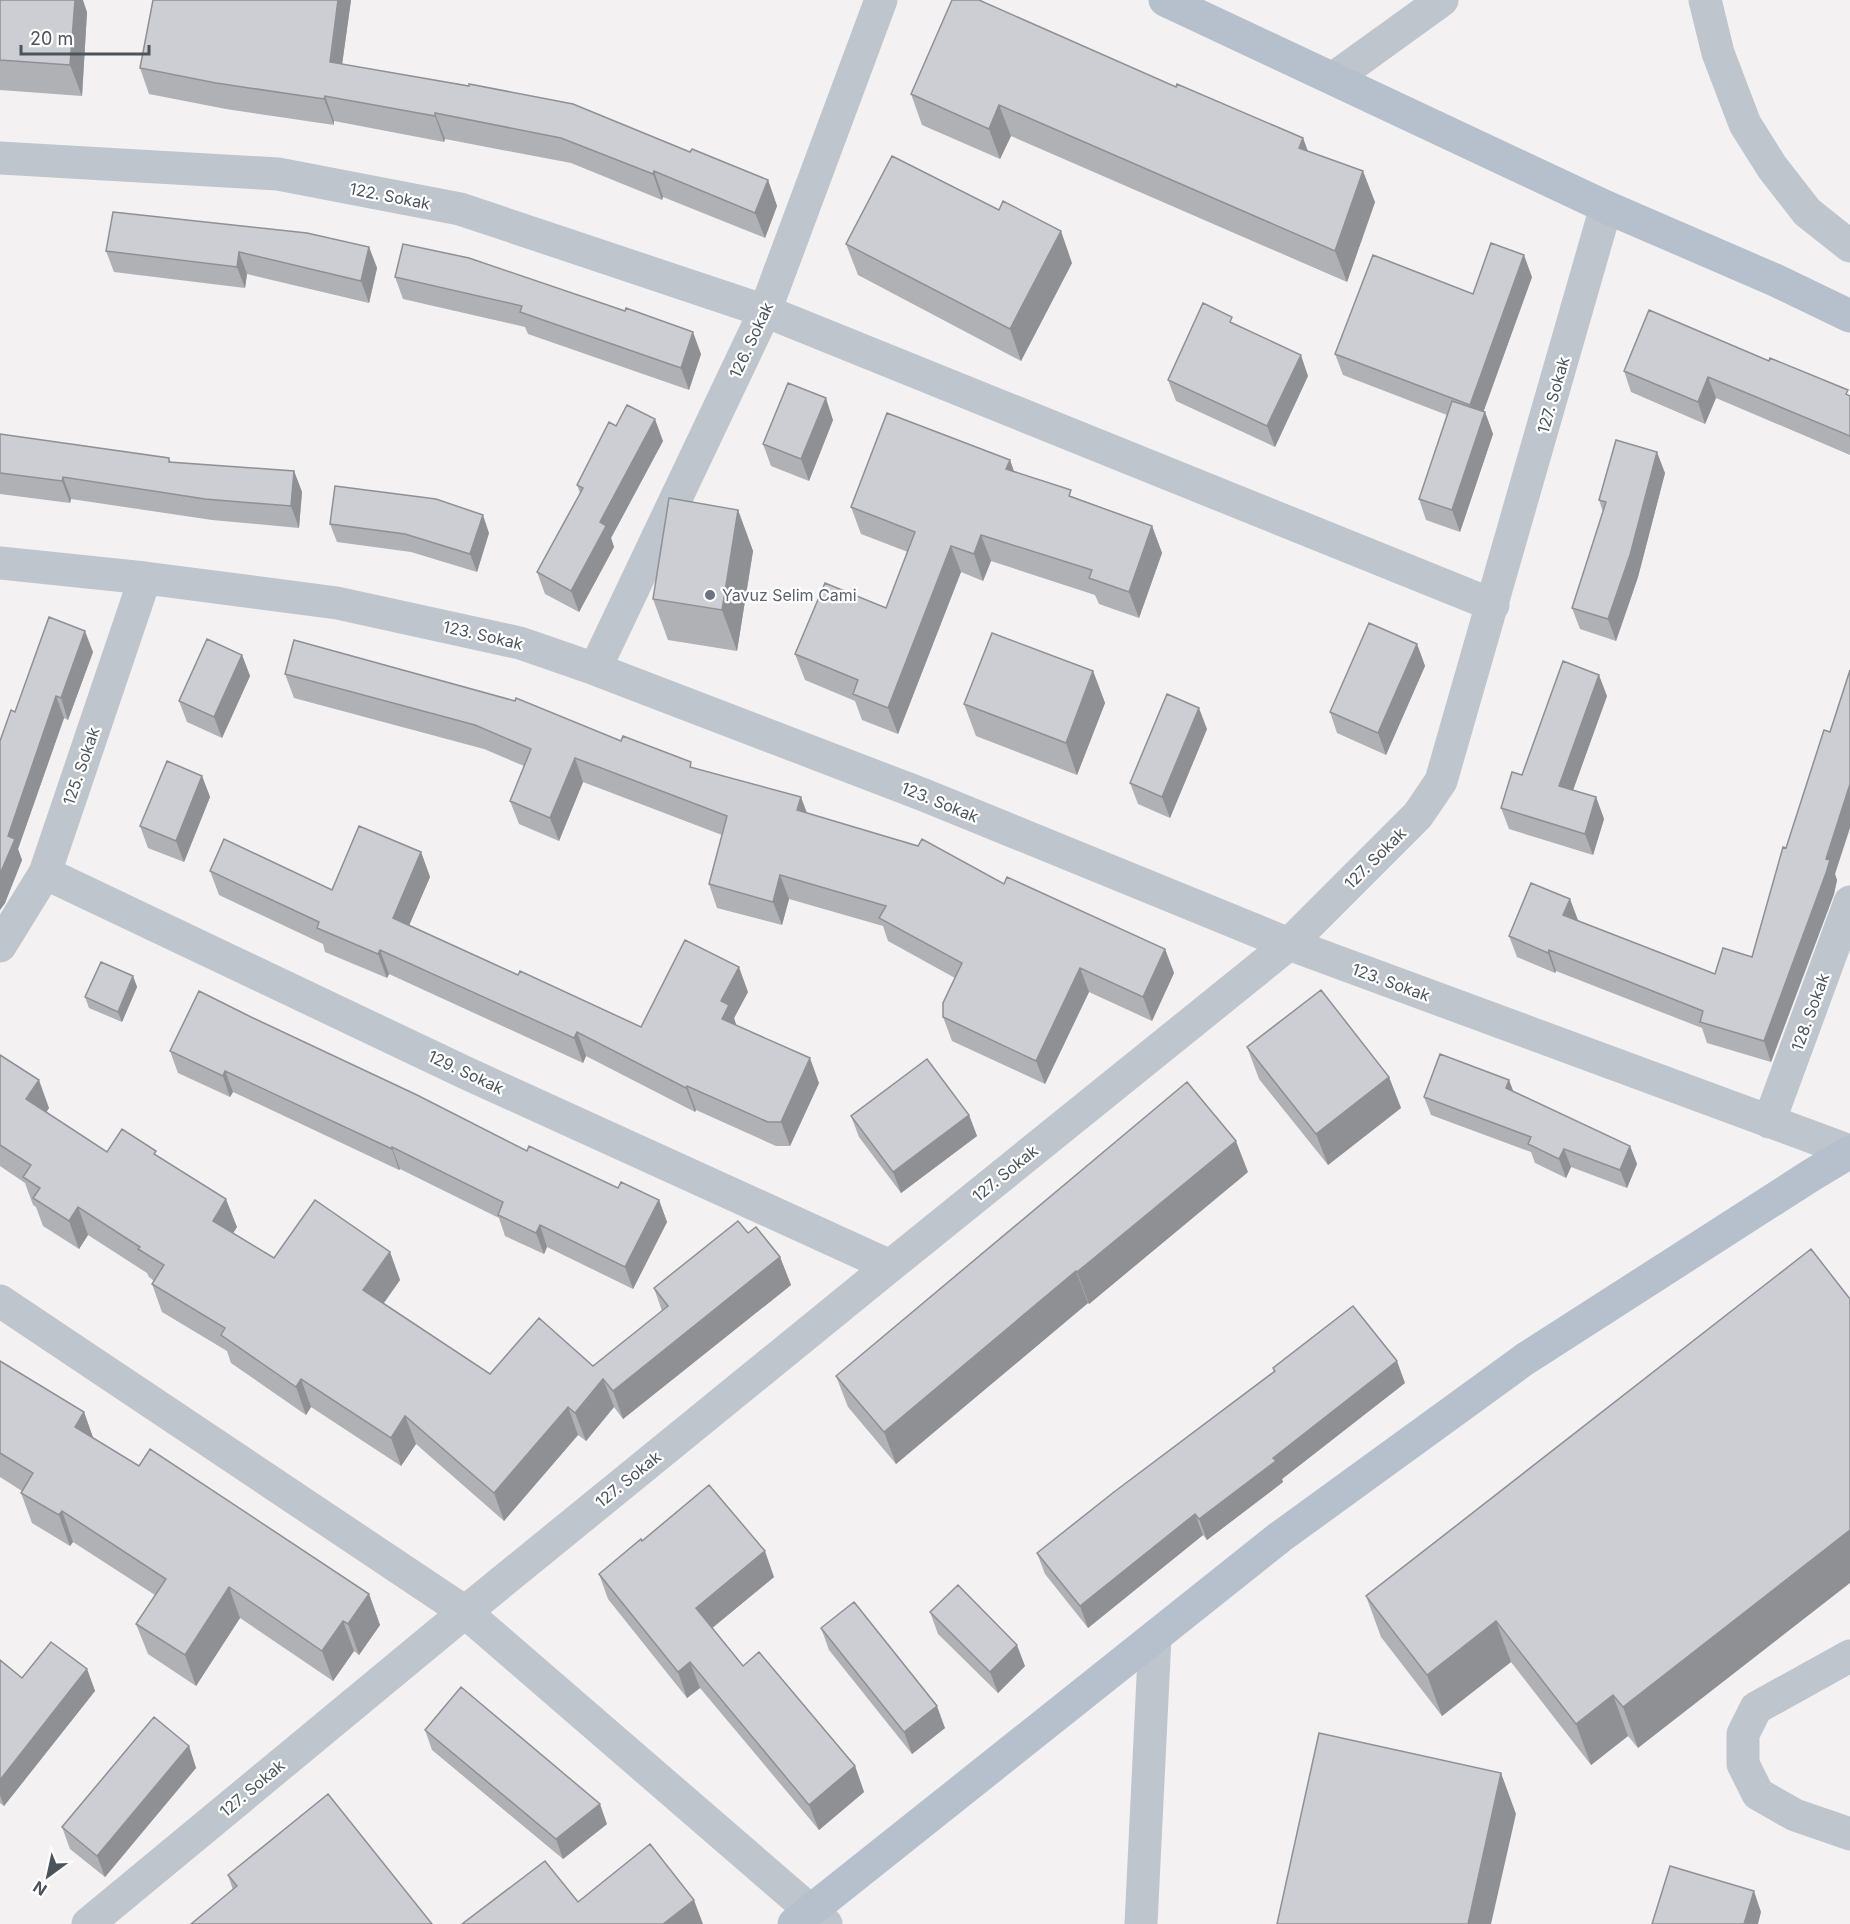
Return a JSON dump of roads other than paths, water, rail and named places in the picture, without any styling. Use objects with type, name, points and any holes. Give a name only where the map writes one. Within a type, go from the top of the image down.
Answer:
[{"type":"main road","points":[[1166,0],[1606,207],[1775,280],[1850,316]]},
{"type":"main road","points":[[810,1919],[1280,1537],[1525,1359],[1850,1152]]},
{"type":"street","name":"126. Sokak","points":[[595,669],[765,311],[881,0]]},
{"type":"street","points":[[1334,78],[1442,0]]},
{"type":"street","points":[[1704,0],[1718,53],[1745,124],[1772,167],[1807,212],[1850,246]]},
{"type":"street","name":"122. Sokak","points":[[0,158],[278,174],[460,209],[765,311],[1492,605]]},
{"type":"street","name":"127. Sokak","points":[[88,1924],[465,1612],[1289,944],[1418,815],[1441,781],[1606,207]]},
{"type":"street","name":"123. Sokak","points":[[0,563],[145,578],[337,603],[520,643],[595,669],[924,795],[1289,944],[1850,1152]]},
{"type":"street","name":"125. Sokak","points":[[0,946],[45,873],[145,578]]},
{"type":"street","name":"129. Sokak","points":[[45,873],[466,1073],[890,1266]]},
{"type":"street","name":"128. Sokak","points":[[1770,1122],[1850,902]]},
{"type":"street","points":[[0,1301],[465,1612],[810,1919]]},
{"type":"street","points":[[1141,1924],[1155,1637]]},
{"type":"street","points":[[1850,1656],[1756,1708],[1743,1734],[1743,1764],[1758,1794],[1795,1815],[1850,1834]]},
{"type":"place","name":"Yavuz Selim Cami","points":[[710,595]]}]
